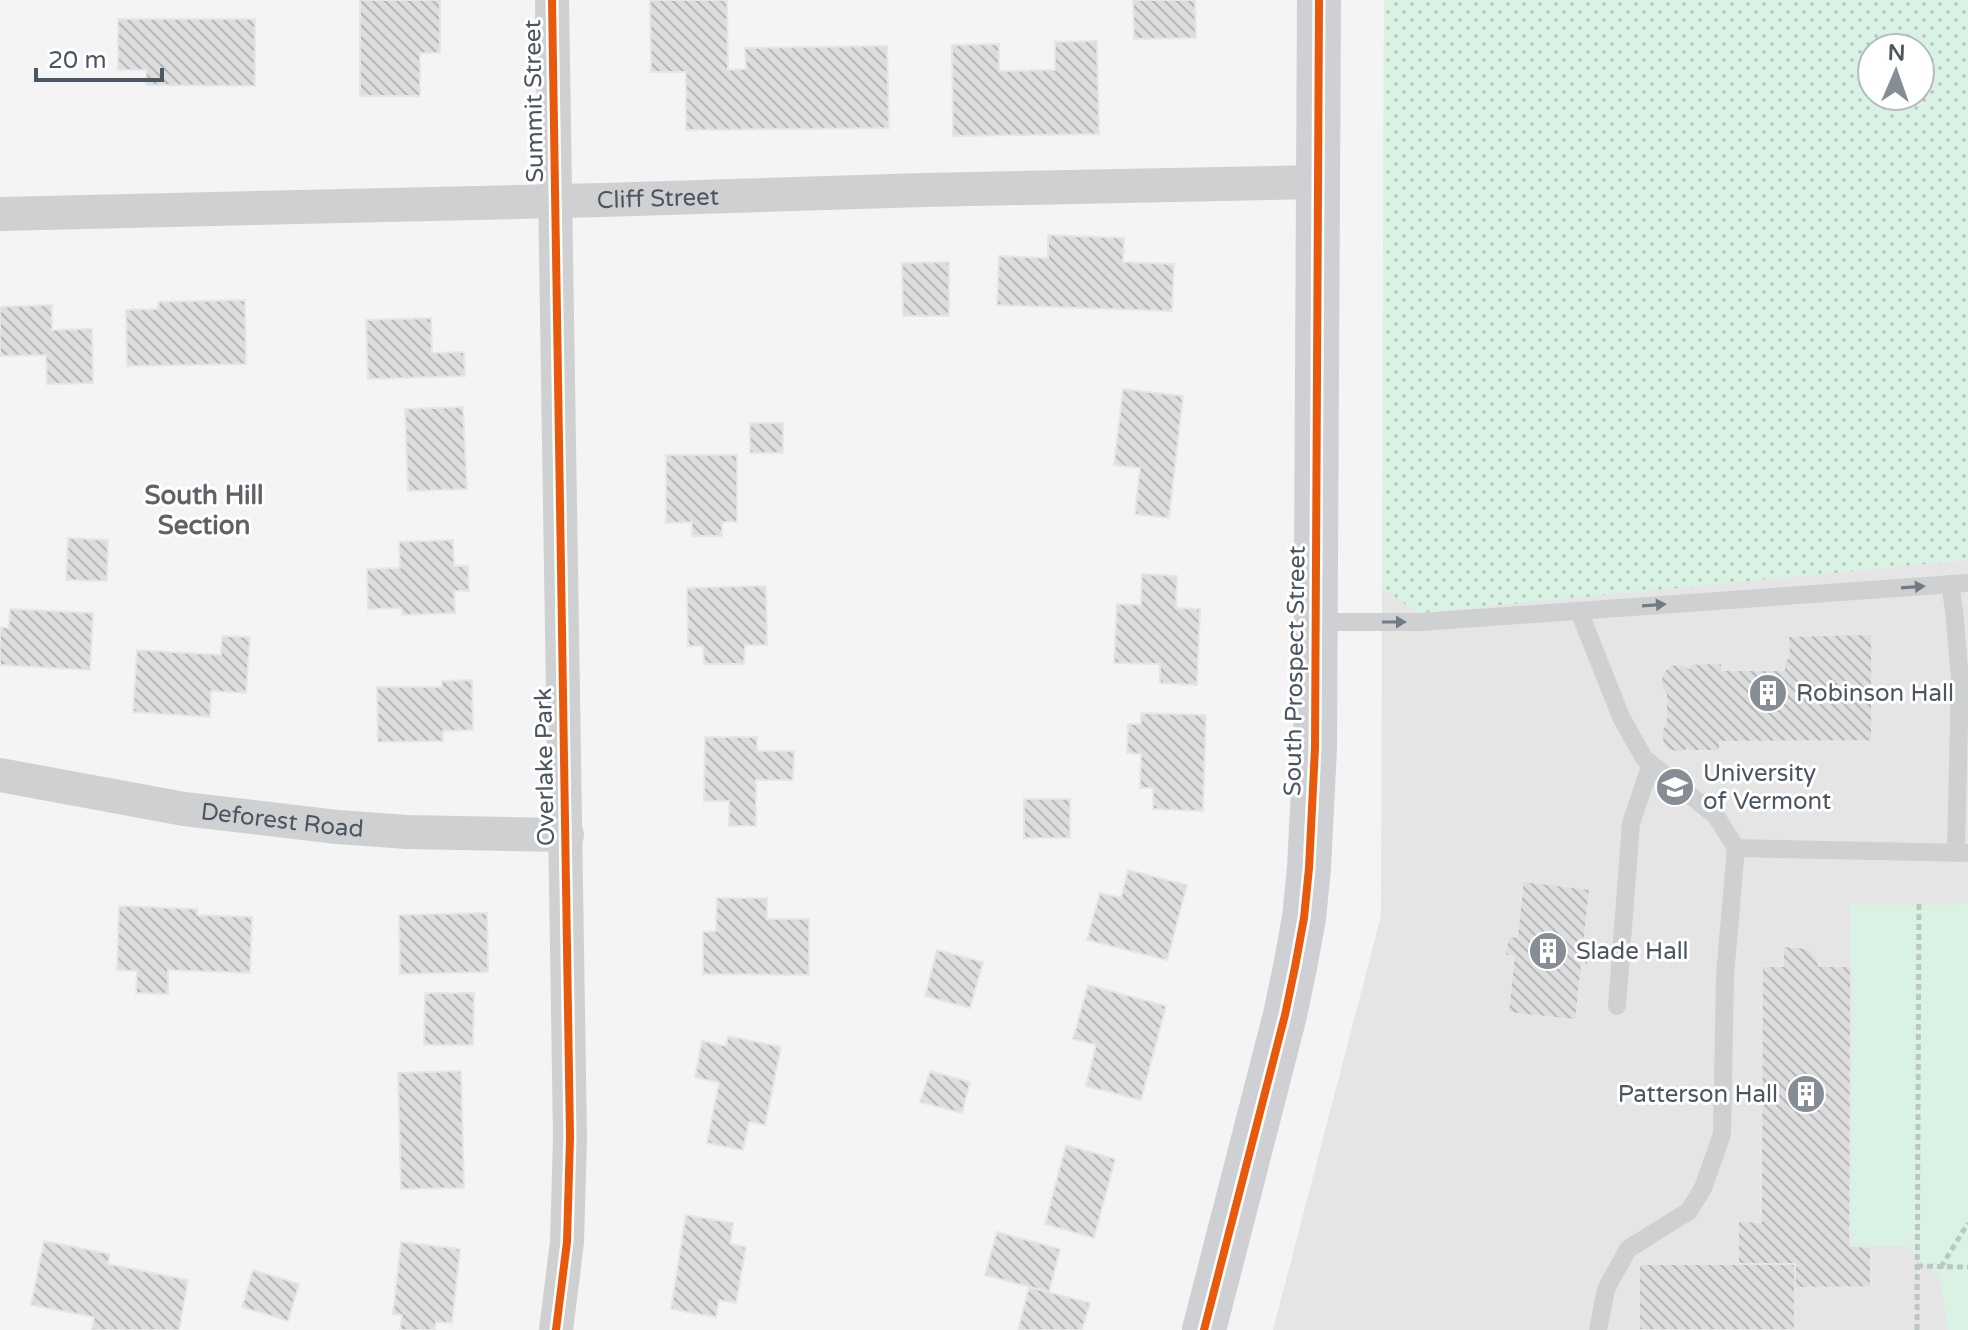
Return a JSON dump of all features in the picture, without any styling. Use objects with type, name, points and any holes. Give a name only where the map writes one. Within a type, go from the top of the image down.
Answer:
[{"type":"street","name":"Summit Street","points":[[552,0],[555,202]]},
{"type":"street","name":"South Prospect Street","points":[[1204,1330],[1285,1015],[1304,918],[1313,810],[1319,0]]},
{"type":"street","name":"Cliff Street","points":[[0,214],[1317,182]]},
{"type":"street","name":"Overlake Park","points":[[555,202],[570,1137],[567,1242],[556,1330]]},
{"type":"street","name":"Deforest Road","points":[[0,775],[184,809],[337,827],[407,832],[567,835]]},
{"type":"lane","points":[[1316,622],[1421,622],[1959,584],[1964,680],[1962,853],[1736,848]]},
{"type":"lane","points":[[1579,611],[1621,717],[1644,758],[1716,816],[1736,848],[1725,975],[1722,1134],[1703,1188],[1689,1211],[1628,1249],[1606,1289],[1598,1330]]},
{"type":"lane","points":[[1617,1006],[1631,823],[1651,764]]},
{"type":"path","points":[[1917,1330],[1919,904]]},
{"type":"path","points":[[1941,1267],[1968,1223]]},
{"type":"path","points":[[1917,1266],[1968,1267]]},
{"type":"shaded area","name":"University of Vermont","points":[[1384,0],[1968,0],[1968,1330],[1273,1330],[1381,916]]},
{"type":"green space","points":[[1384,0],[1968,0],[1968,560],[1417,613],[1382,587]]},
{"type":"green space","points":[[1968,904],[1968,1330],[1948,1330],[1940,1279],[1906,1246],[1850,1246],[1851,905]]},
{"type":"building","points":[[360,0],[440,0],[440,53],[420,53],[420,96],[360,96]]},
{"type":"building","points":[[650,0],[727,0],[728,70],[746,69],[745,48],[887,46],[889,128],[686,130],[686,72],[651,72]]},
{"type":"building","points":[[1133,0],[1195,0],[1196,38],[1134,39]]},
{"type":"building","points":[[118,19],[255,19],[255,86],[146,85],[146,70],[118,70]]},
{"type":"building","points":[[1097,41],[1099,134],[953,136],[952,45],[999,44],[999,71],[1055,70],[1055,42]]},
{"type":"building","points":[[1048,235],[1124,238],[1123,262],[1174,264],[1172,311],[997,305],[999,256],[1048,258]]},
{"type":"building","points":[[949,262],[949,316],[903,316],[902,263]]},
{"type":"building","points":[[245,300],[246,364],[127,366],[126,310],[158,309],[159,302]]},
{"type":"building","points":[[52,305],[52,330],[92,329],[93,383],[47,384],[46,355],[0,356],[0,307]]},
{"type":"building","points":[[431,318],[432,353],[464,352],[465,376],[368,379],[366,320]]},
{"type":"building","points":[[1123,389],[1183,396],[1169,518],[1135,514],[1140,468],[1114,465]]},
{"type":"building","points":[[463,407],[467,489],[408,491],[405,409]]},
{"type":"building","points":[[750,423],[783,423],[783,453],[750,453]]},
{"type":"building","points":[[666,455],[737,455],[737,522],[722,522],[722,536],[692,536],[692,522],[666,523]]},
{"type":"building","points":[[68,538],[108,540],[107,581],[66,580]]},
{"type":"building","points":[[453,540],[454,566],[468,566],[469,591],[454,591],[455,613],[402,615],[402,608],[368,609],[367,569],[400,568],[399,542]]},
{"type":"building","points":[[1142,574],[1177,576],[1176,608],[1200,609],[1197,685],[1160,683],[1160,664],[1114,663],[1117,604],[1141,605]]},
{"type":"building","points":[[766,586],[767,645],[745,645],[744,664],[704,664],[703,646],[688,646],[687,588]]},
{"type":"building","points":[[10,609],[93,613],[90,670],[0,665],[0,627],[9,628]]},
{"type":"building","name":"Robinson Hall","points":[[1872,634],[1872,741],[1720,742],[1720,751],[1688,749],[1681,753],[1668,750],[1663,744],[1661,732],[1666,723],[1666,694],[1661,680],[1663,672],[1671,665],[1681,664],[1689,668],[1689,664],[1722,663],[1722,670],[1784,670],[1789,656],[1788,636]]},
{"type":"building","points":[[222,636],[250,637],[246,693],[211,691],[210,717],[133,712],[137,650],[221,655]]},
{"type":"building","points":[[472,680],[473,730],[443,731],[443,741],[378,742],[377,687],[442,687],[442,681]]},
{"type":"building","points":[[1141,713],[1206,715],[1203,811],[1153,809],[1153,788],[1140,788],[1141,754],[1127,753],[1128,724],[1141,724]]},
{"type":"building","points":[[705,737],[757,737],[757,751],[794,751],[793,780],[756,780],[756,826],[729,826],[729,801],[704,801]]},
{"type":"building","points":[[1024,799],[1070,799],[1070,838],[1024,838]]},
{"type":"building","points":[[1128,870],[1187,885],[1167,960],[1087,940],[1100,893],[1121,898]]},
{"type":"building","name":"Slade Hall","points":[[1523,881],[1590,889],[1584,945],[1590,946],[1588,965],[1582,964],[1576,1020],[1508,1013],[1514,956],[1505,956],[1508,936],[1517,937]]},
{"type":"building","points":[[717,898],[767,898],[767,919],[809,919],[809,975],[703,974],[703,932],[716,931]]},
{"type":"building","points":[[119,906],[197,909],[197,915],[252,917],[250,973],[168,970],[168,994],[136,993],[137,971],[117,970]]},
{"type":"building","points":[[487,913],[488,972],[400,974],[399,915]]},
{"type":"building","name":"Patterson Hall","points":[[1783,946],[1807,948],[1816,955],[1819,966],[1851,966],[1850,1246],[1871,1247],[1871,1287],[1795,1288],[1795,1264],[1738,1264],[1738,1221],[1761,1222],[1762,966],[1783,966]]},
{"type":"building","points":[[937,950],[983,962],[970,1008],[925,996]]},
{"type":"building","points":[[1088,985],[1166,1006],[1141,1100],[1086,1086],[1096,1045],[1073,1039]]},
{"type":"building","points":[[425,993],[474,993],[473,1045],[424,1045]]},
{"type":"building","points":[[728,1036],[781,1047],[765,1125],[749,1122],[743,1150],[707,1143],[719,1083],[695,1077],[702,1041],[726,1046]]},
{"type":"building","points":[[461,1071],[464,1188],[401,1189],[398,1073]]},
{"type":"building","points":[[930,1071],[970,1082],[962,1113],[920,1102]]},
{"type":"building","points":[[1066,1145],[1115,1159],[1094,1238],[1045,1224]]},
{"type":"building","points":[[686,1215],[733,1223],[730,1244],[746,1247],[736,1303],[719,1300],[716,1317],[671,1309]]},
{"type":"building","points":[[997,1232],[1060,1249],[1049,1292],[985,1275]]},
{"type":"building","points":[[44,1241],[110,1254],[108,1264],[188,1280],[179,1330],[92,1330],[94,1317],[31,1305]]},
{"type":"building","points":[[401,1242],[460,1249],[452,1323],[436,1322],[435,1330],[400,1330],[402,1315],[393,1314]]},
{"type":"building","points":[[1639,1264],[1795,1264],[1795,1330],[1639,1330]]},
{"type":"building","points":[[253,1270],[299,1284],[288,1321],[242,1307]]},
{"type":"building","points":[[1029,1287],[1090,1303],[1082,1330],[1018,1330]]},
{"type":"cycle path","points":[[552,0],[570,1137],[567,1242],[556,1330]]},
{"type":"cycle path","points":[[1204,1330],[1285,1015],[1304,918],[1309,868],[1315,748],[1319,0]]},
{"type":"place","name":"Robinson Hall","points":[[1768,693]]},
{"type":"place","name":"University of Vermont","points":[[1675,787]]},
{"type":"place","name":"Slade Hall","points":[[1548,951]]},
{"type":"place","name":"Patterson Hall","points":[[1806,1094]]},
{"type":"district","name":"South Hill Section","points":[[204,510]]}]
